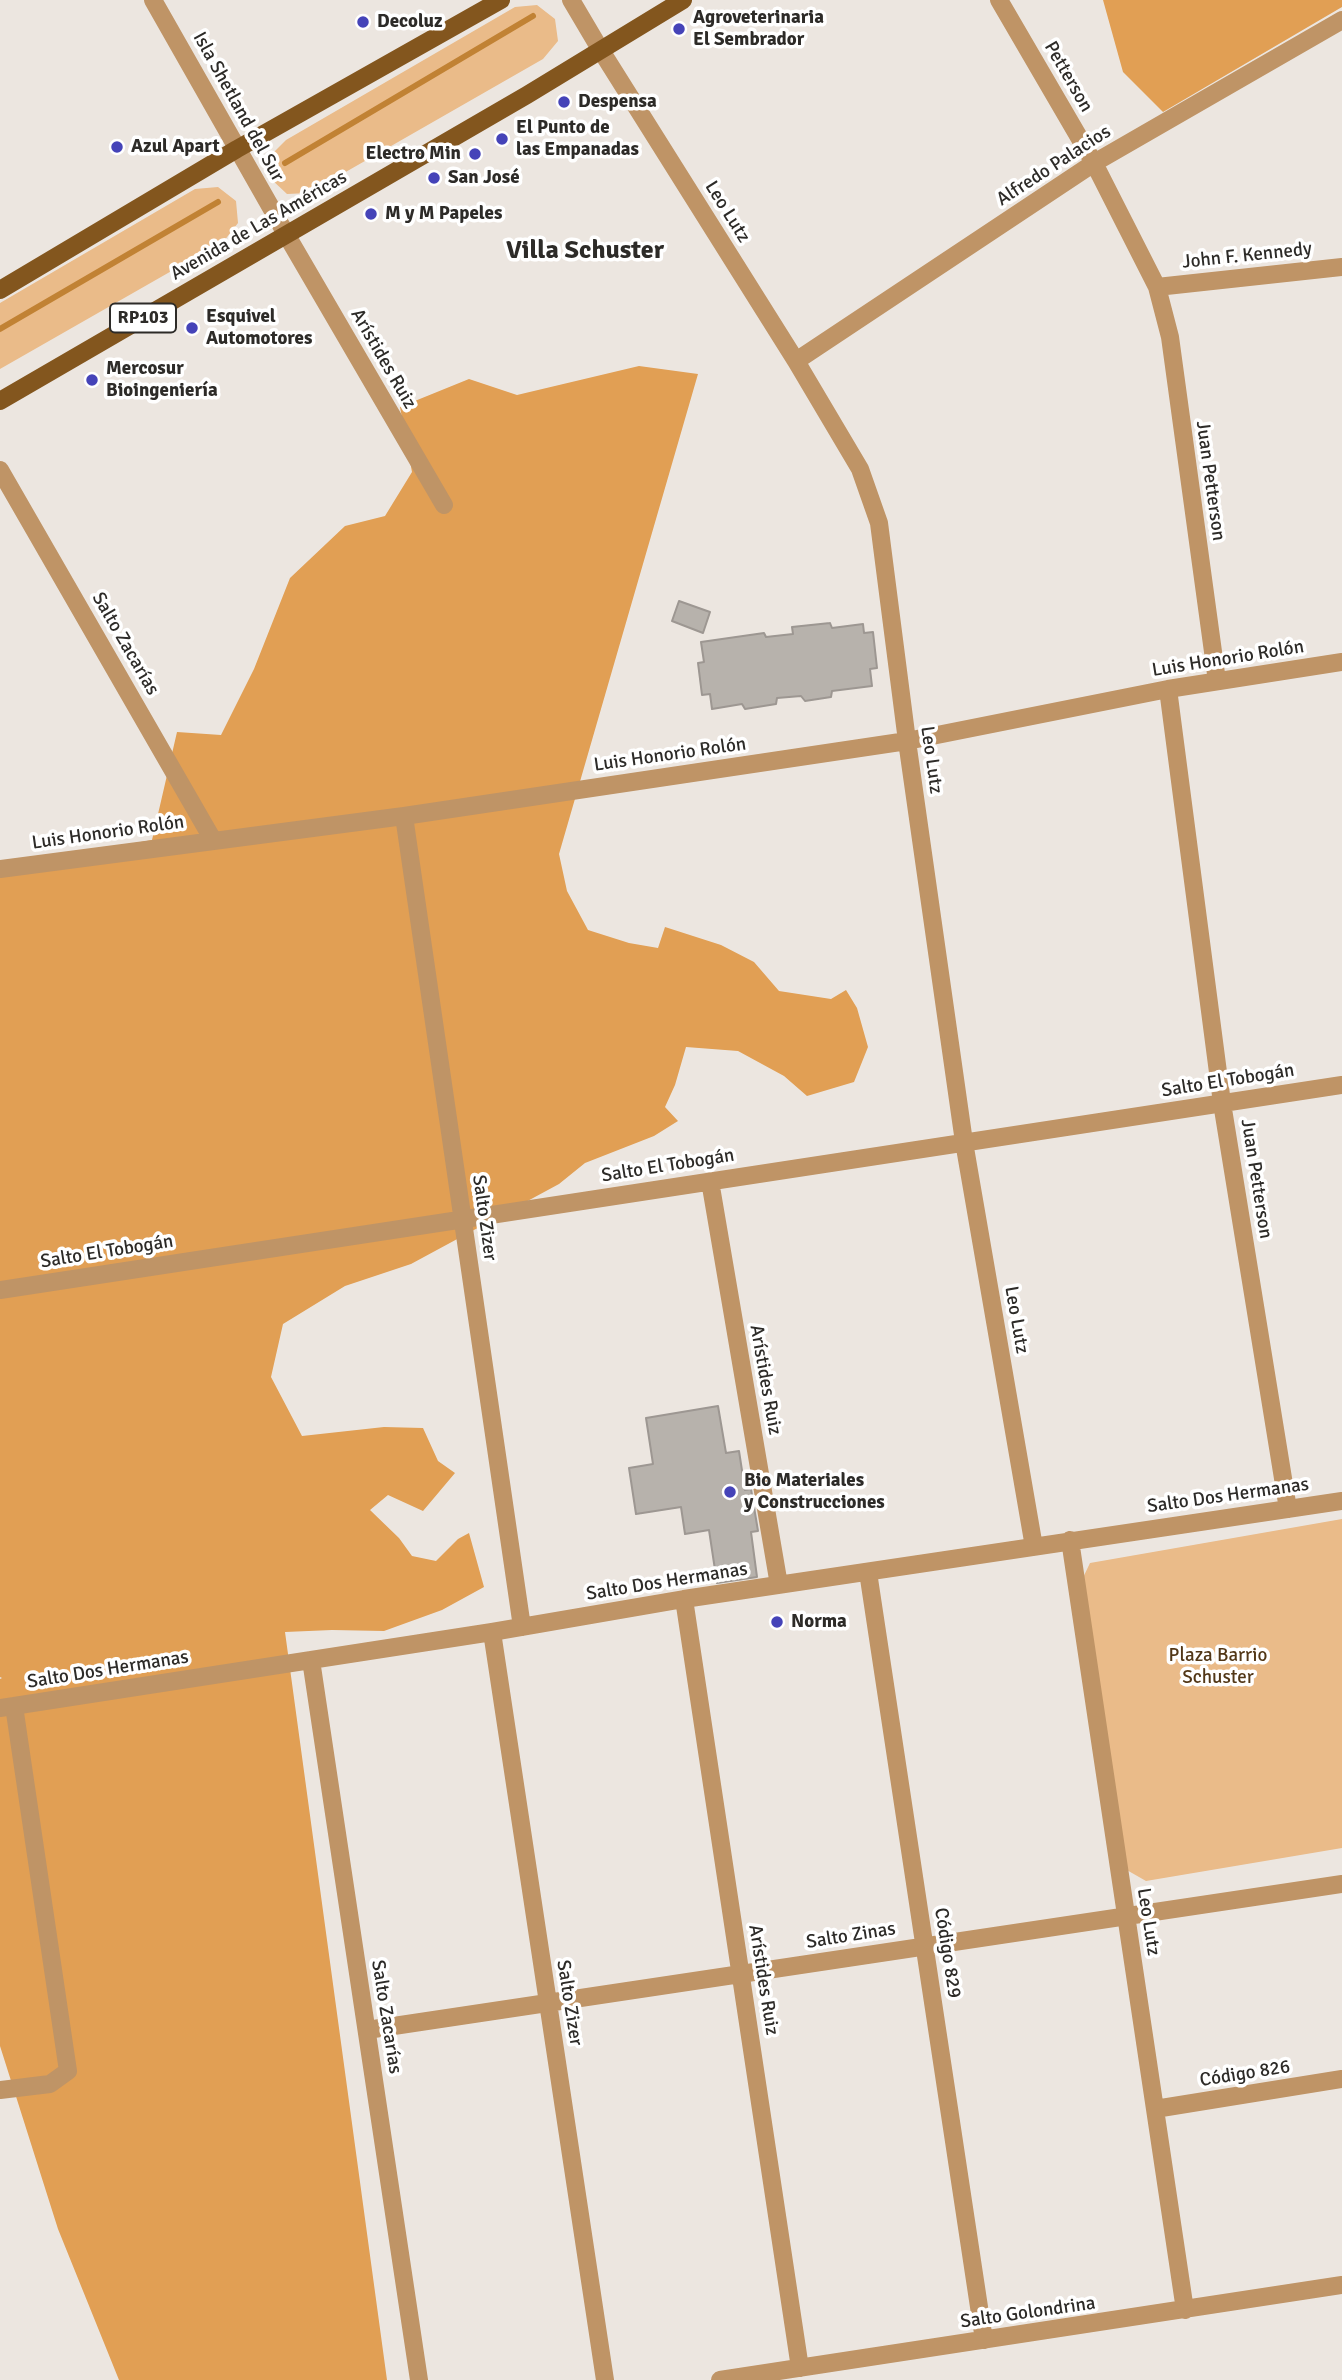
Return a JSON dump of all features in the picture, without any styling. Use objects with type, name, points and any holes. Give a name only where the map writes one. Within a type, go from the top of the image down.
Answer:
[{"type":"main road","points":[[0,290],[237,149],[502,0]]},
{"type":"main road","name":"Avenida de Las Américas","points":[[0,401],[527,94],[682,0]]},
{"type":"street","name":"Isla Shetland del Sur","points":[[153,0],[285,234]]},
{"type":"street","name":"Leo Lutz","points":[[571,0],[796,361],[860,469],[879,523],[964,1142],[1034,1547]]},
{"type":"street","name":"Petterson","points":[[999,0],[1094,163],[1157,287]]},
{"type":"street","name":"Alfredo Palacios","points":[[796,361],[1094,163],[1342,20]]},
{"type":"street","name":"Arístides Ruiz","points":[[285,234],[444,505]]},
{"type":"street","name":"John F. Kennedy","points":[[1157,287],[1342,267]]},
{"type":"street","name":"Juan Petterson","points":[[1157,287],[1170,337],[1217,681]]},
{"type":"street","name":"Salto Zacarías","points":[[0,470],[213,840]]},
{"type":"street","name":"Luis Honorio Rolón","points":[[0,869],[404,816],[907,741],[1168,689],[1342,662]]},
{"type":"street","name":"Juan Petterson","points":[[1168,689],[1222,1103],[1288,1509]]},
{"type":"street","name":"Salto Zizer","points":[[404,816],[522,1627]]},
{"type":"street","name":"Salto El Tobogán","points":[[0,1290],[1342,1085]]},
{"type":"street","name":"Arístides Ruiz","points":[[710,1181],[779,1585]]},
{"type":"street","name":"Salto Dos Hermanas","points":[[7,1707],[492,1632],[684,1599],[1342,1501]]},
{"type":"street","name":"Leo Lutz","points":[[1070,1541],[1185,2310]]},
{"type":"street","name":"Código 829","points":[[868,1572],[984,2340]]},
{"type":"street","name":"Arístides Ruiz","points":[[684,1599],[800,2368]]},
{"type":"street","name":"Salto Zizer","points":[[492,1632],[605,2380]]},
{"type":"street","name":"Salto Zacarías","points":[[311,1660],[419,2380]]},
{"type":"street","points":[[0,2090],[50,2084],[68,2071],[7,1707]]},
{"type":"street","name":"Salto Zinas","points":[[367,2030],[1342,1884]]},
{"type":"street","name":"Código 826","points":[[1155,2109],[1342,2080]]},
{"type":"street","name":"Salto Golondrina","points":[[720,2380],[1342,2286]]},
{"type":"green space","points":[[537,5],[555,19],[558,41],[543,59],[309,193],[287,194],[271,179],[270,156],[286,140],[515,7]]},
{"type":"green space","points":[[218,187],[236,201],[238,223],[224,241],[0,369],[0,303],[195,189]]},
{"type":"green space","name":"Plaza Barrio Schuster","points":[[1342,1519],[1342,1848],[1146,1881],[1125,1869],[1079,1586],[1090,1563]]},
{"type":"shaded area","points":[[1103,0],[1342,0],[1342,7],[1163,112],[1123,72]]},
{"type":"shaded area","points":[[639,366],[698,374],[559,854],[567,891],[588,930],[629,943],[658,948],[665,927],[721,945],[754,962],[779,991],[831,999],[846,990],[857,1008],[868,1047],[854,1082],[807,1096],[784,1076],[738,1051],[686,1047],[675,1085],[665,1107],[678,1121],[654,1136],[585,1163],[559,1184],[411,1264],[345,1286],[283,1324],[271,1377],[302,1436],[384,1427],[423,1428],[438,1461],[455,1473],[423,1511],[388,1495],[370,1510],[399,1538],[412,1556],[436,1561],[458,1539],[469,1533],[484,1587],[442,1610],[384,1631],[285,1632],[387,2380],[119,2380],[58,2229],[0,2046],[0,867],[152,840],[177,732],[221,735],[254,669],[290,578],[345,526],[385,516],[412,472],[400,407],[469,379],[517,395]]},
{"type":"building","points":[[679,601],[710,612],[703,633],[672,621]]},
{"type":"building","points":[[830,623],[832,628],[863,624],[864,633],[873,632],[877,668],[870,669],[872,686],[832,691],[831,697],[805,701],[801,696],[777,698],[776,704],[745,709],[742,704],[712,709],[710,694],[702,695],[698,663],[704,662],[701,642],[764,633],[766,637],[793,634],[792,627]]},
{"type":"building","points":[[718,1406],[726,1453],[739,1451],[745,1490],[751,1489],[758,1531],[751,1532],[757,1577],[717,1583],[709,1530],[685,1534],[681,1507],[636,1514],[629,1468],[653,1464],[646,1418]]},
{"type":"waterway","points":[[285,163],[533,16]]},
{"type":"waterway","points":[[0,329],[218,202]]},
{"type":"place","name":"Decoluz","points":[[363,22]]},
{"type":"place","name":"Agroveterinaria El Sembrador","points":[[679,29]]},
{"type":"place","name":"Despensa","points":[[564,102]]},
{"type":"place","name":"El Punto de las Empanadas","points":[[502,139]]},
{"type":"place","name":"Azul Apart","points":[[117,147]]},
{"type":"place","name":"Electro Min","points":[[475,154]]},
{"type":"place","name":"San José","points":[[434,178]]},
{"type":"place","name":"M y M Papeles","points":[[371,214]]},
{"type":"place","name":"Esquivel Automotores","points":[[192,328]]},
{"type":"place","name":"Mercosur Bioingeniería","points":[[92,380]]},
{"type":"place","name":"Bio Materiales y Construcciones","points":[[730,1492]]},
{"type":"place","name":"Norma","points":[[777,1622]]},
{"type":"district","name":"Villa Schuster","points":[[585,251]]}]
